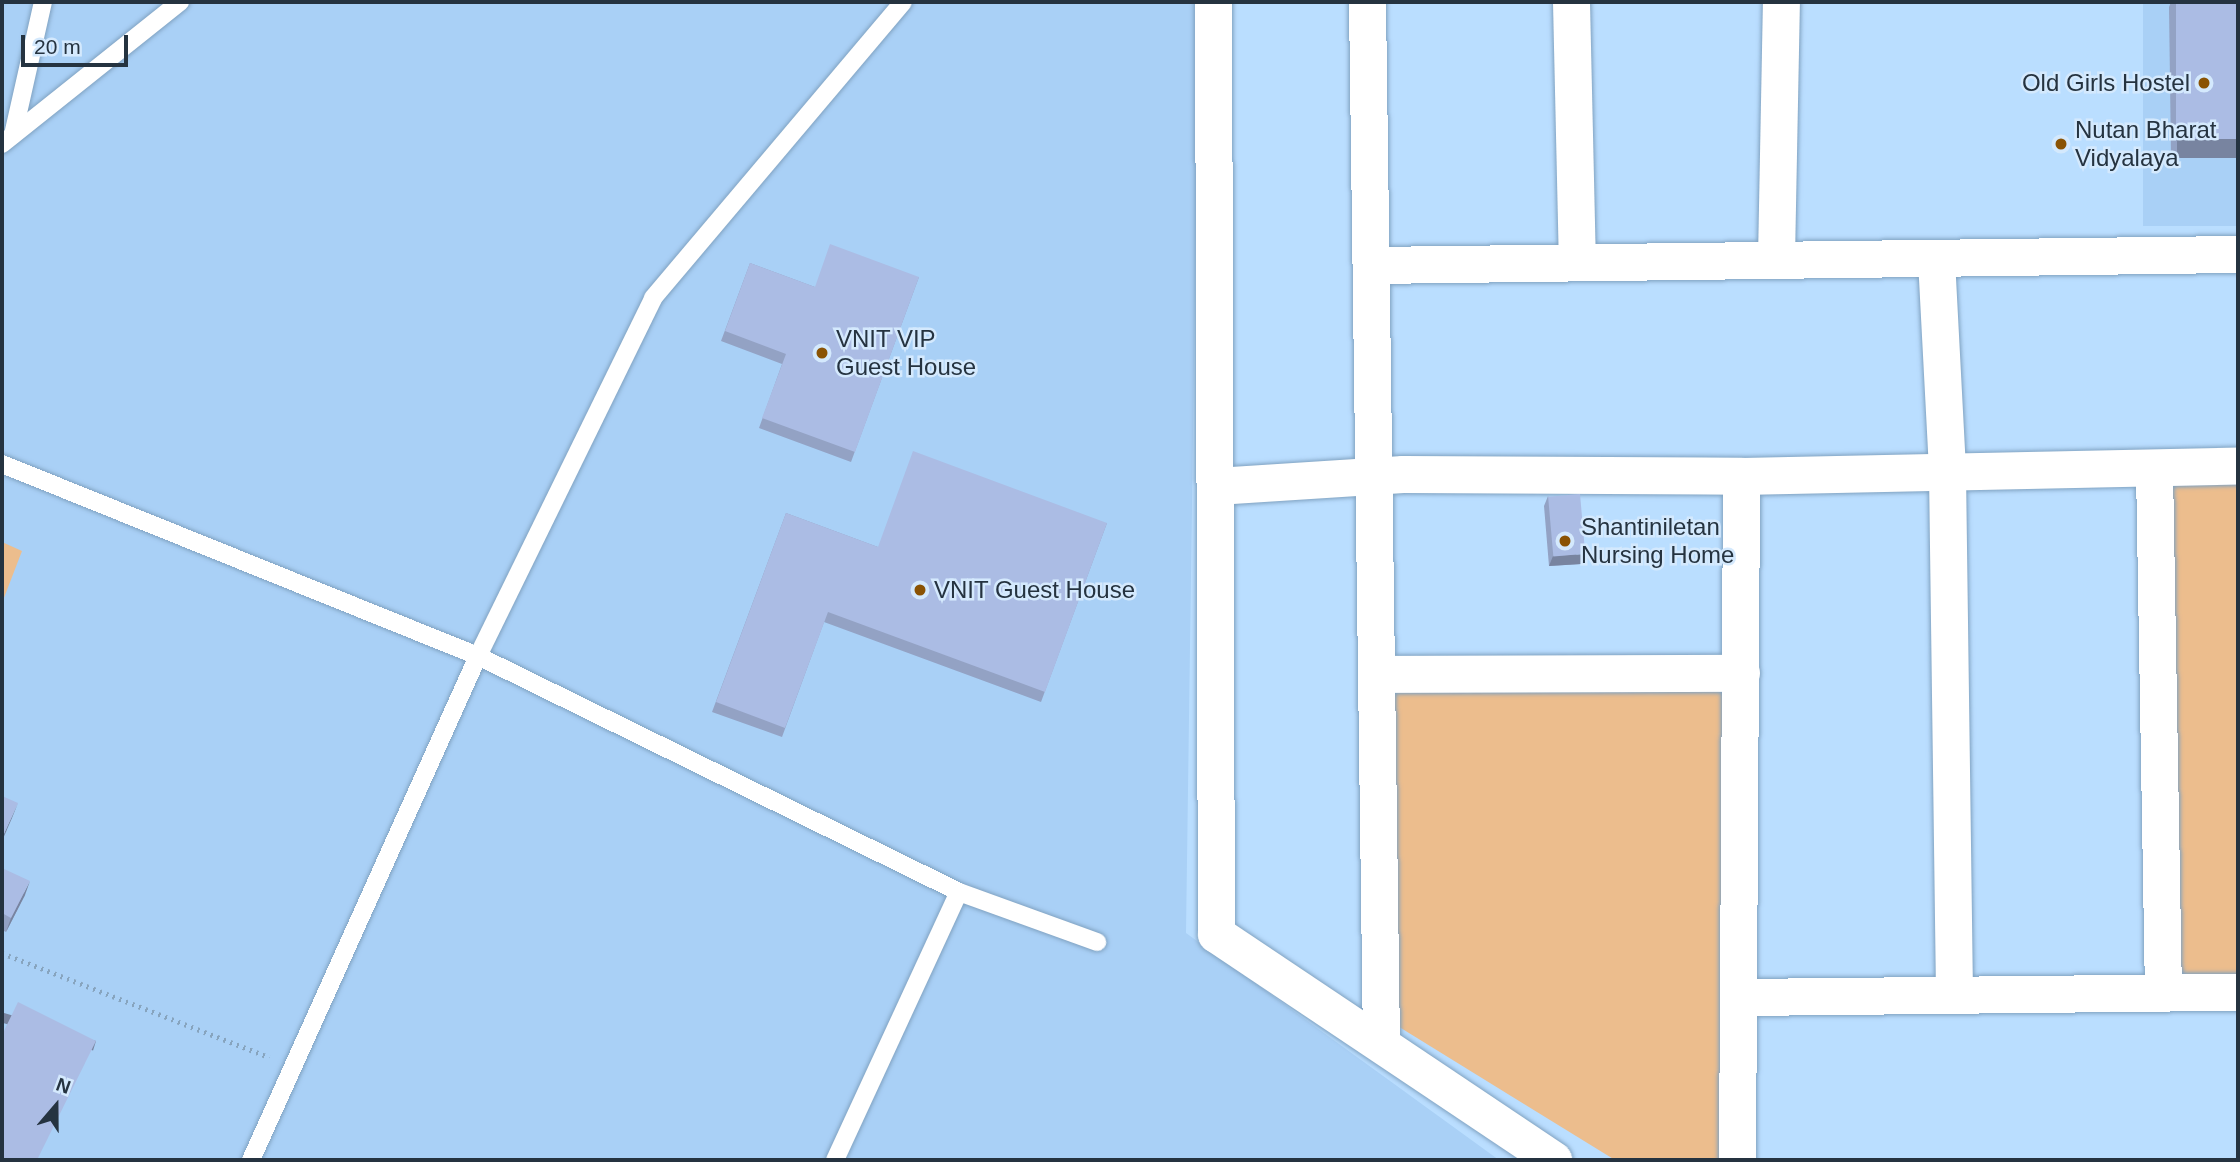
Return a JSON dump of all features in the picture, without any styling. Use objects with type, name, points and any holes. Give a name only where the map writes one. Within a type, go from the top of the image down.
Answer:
[{"type":"street","points":[[1213,2],[1216,934],[1381,1042],[1553,1160]]},
{"type":"street","points":[[1367,2],[1376,476],[1381,1042]]},
{"type":"street","points":[[1571,2],[1577,261]]},
{"type":"street","points":[[1776,258],[1781,2]]},
{"type":"street","points":[[1372,265],[2238,254]]},
{"type":"street","points":[[1936,259],[1947,472],[1954,995]]},
{"type":"street","points":[[1216,486],[1376,476],[1741,476],[2238,466]]},
{"type":"street","points":[[2154,468],[2163,993]]},
{"type":"street","points":[[1737,1160],[1741,997],[1741,476]]},
{"type":"street","points":[[1377,674],[1741,673]]},
{"type":"street","points":[[1741,997],[2238,992]]},
{"type":"lane","points":[[7,139],[43,2]]},
{"type":"lane","points":[[7,139],[180,2]]},
{"type":"lane","points":[[251,1160],[478,656],[653,298],[904,2]]},
{"type":"lane","points":[[2,464],[478,656],[959,892],[1097,942]]},
{"type":"lane","points":[[835,1160],[959,892]]},
{"type":"path","points":[[2,953],[293,1066]]},
{"type":"shaded area","points":[[2,2],[1199,2],[1186,933],[1499,1160],[2,1160]]},
{"type":"shaded area","points":[[2143,2],[2238,2],[2238,226],[2143,226]]},
{"type":"shaded area","points":[[2238,473],[2238,982],[2169,984],[2157,477]]},
{"type":"shaded area","points":[[2,542],[22,551],[2,603]]},
{"type":"shaded area","points":[[1392,686],[1726,687],[1733,1160],[1615,1160],[1396,1025]]},
{"type":"building","name":"Old Girls Hostel","points":[[2176,2],[2238,2],[2238,139],[2176,139]]},
{"type":"building","name":"VNIT VIP Guest House","points":[[830,244],[919,277],[855,452],[762,418],[786,354],[725,331],[750,263],[815,287]]},
{"type":"building","name":"VNIT Guest House","points":[[913,451],[1107,523],[1045,692],[828,612],[785,728],[716,702],[786,513],[878,547]]},
{"type":"building","points":[[1580,494],[1585,554],[1553,557],[1548,497]]},
{"type":"building","points":[[2,796],[18,803],[2,838]]},
{"type":"building","points":[[2,868],[30,881],[11,918],[2,913]]},
{"type":"building","points":[[18,1002],[96,1041],[37,1160],[2,1160],[2,1035]]},
{"type":"place","name":"Old Girls Hostel","points":[[2204,83]]},
{"type":"place","name":"Nutan Bharat Vidyalaya","points":[[2061,144]]},
{"type":"place","name":"VNIT VIP Guest House","points":[[822,353]]},
{"type":"place","name":"Shantiniletan Nursing Home","points":[[1565,541]]},
{"type":"place","name":"VNIT Guest House","points":[[920,590]]}]
